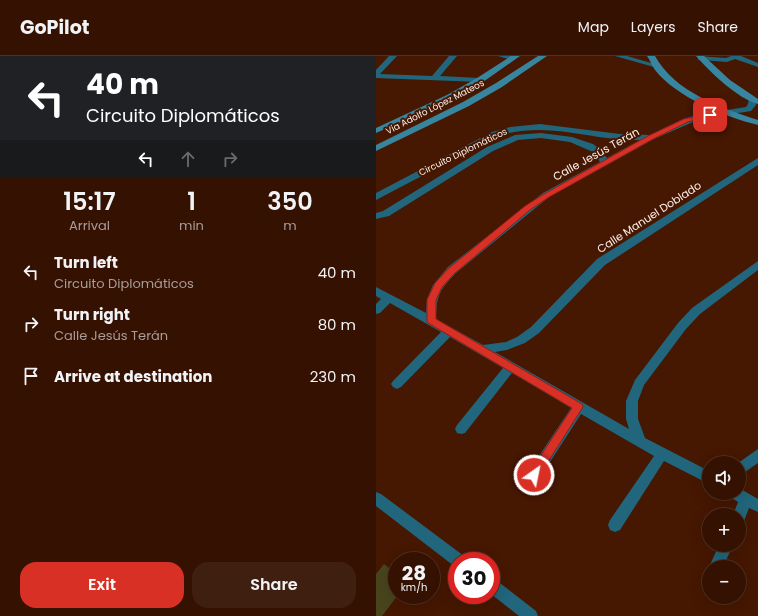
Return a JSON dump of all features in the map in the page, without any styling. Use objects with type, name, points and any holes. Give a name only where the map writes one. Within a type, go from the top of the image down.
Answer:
[{"type":"main road","name":"Via Adolfo López Mateos","points":[[376,148],[466,104],[499,85],[543,56]]},
{"type":"main road","points":[[651,56],[654,65],[689,94],[728,113],[758,123]]},
{"type":"main road","name":"Via Adolfo López Mateos","points":[[376,131],[450,97],[480,80],[514,57]]},
{"type":"main road","points":[[700,57],[728,82],[755,101]]},
{"type":"street","points":[[376,75],[393,56]]},
{"type":"street","points":[[435,77],[453,56]]},
{"type":"street","points":[[502,56],[514,57]]},
{"type":"street","points":[[619,56],[654,65]]},
{"type":"street","points":[[700,57],[727,60],[737,57],[758,65]]},
{"type":"street","points":[[376,75],[480,80]]},
{"type":"street","name":"Calle Jesús Terán","points":[[431,321],[432,300],[438,285],[452,270],[546,195],[651,137],[686,121],[699,117],[748,109],[755,101]]},
{"type":"street","name":"Circuito Diplomáticos","points":[[376,197],[495,134],[508,129],[535,125],[618,137],[651,137]]},
{"type":"street","points":[[376,216],[386,214],[490,149],[507,140],[524,136],[541,135],[586,144],[596,150],[605,163]]},
{"type":"street","name":"Calle Manuel Doblado","points":[[481,350],[506,346],[522,340],[535,330],[601,262],[758,161]]},
{"type":"street","points":[[640,442],[632,419],[632,401],[639,383],[682,326],[696,311],[758,265]]},
{"type":"street","points":[[376,291],[449,331],[640,442],[702,474]]},
{"type":"street","points":[[376,310],[389,298]]},
{"type":"street","points":[[396,384],[449,331]]},
{"type":"street","points":[[461,429],[510,367]]},
{"type":"street","points":[[534,475],[578,407]]},
{"type":"street","points":[[615,525],[662,454]]},
{"type":"street","points":[[746,465],[758,456]]},
{"type":"street","points":[[376,498],[448,553]]},
{"type":"street","points":[[500,593],[531,616]]},
{"type":"shaded area","points":[[384,564],[388,567],[388,604],[391,604],[382,616],[376,616],[376,574]]},
{"type":"route","points":[[534,475],[578,407],[431,321],[432,300],[438,285],[452,270],[546,195],[651,137],[686,121],[710,115]]}]
